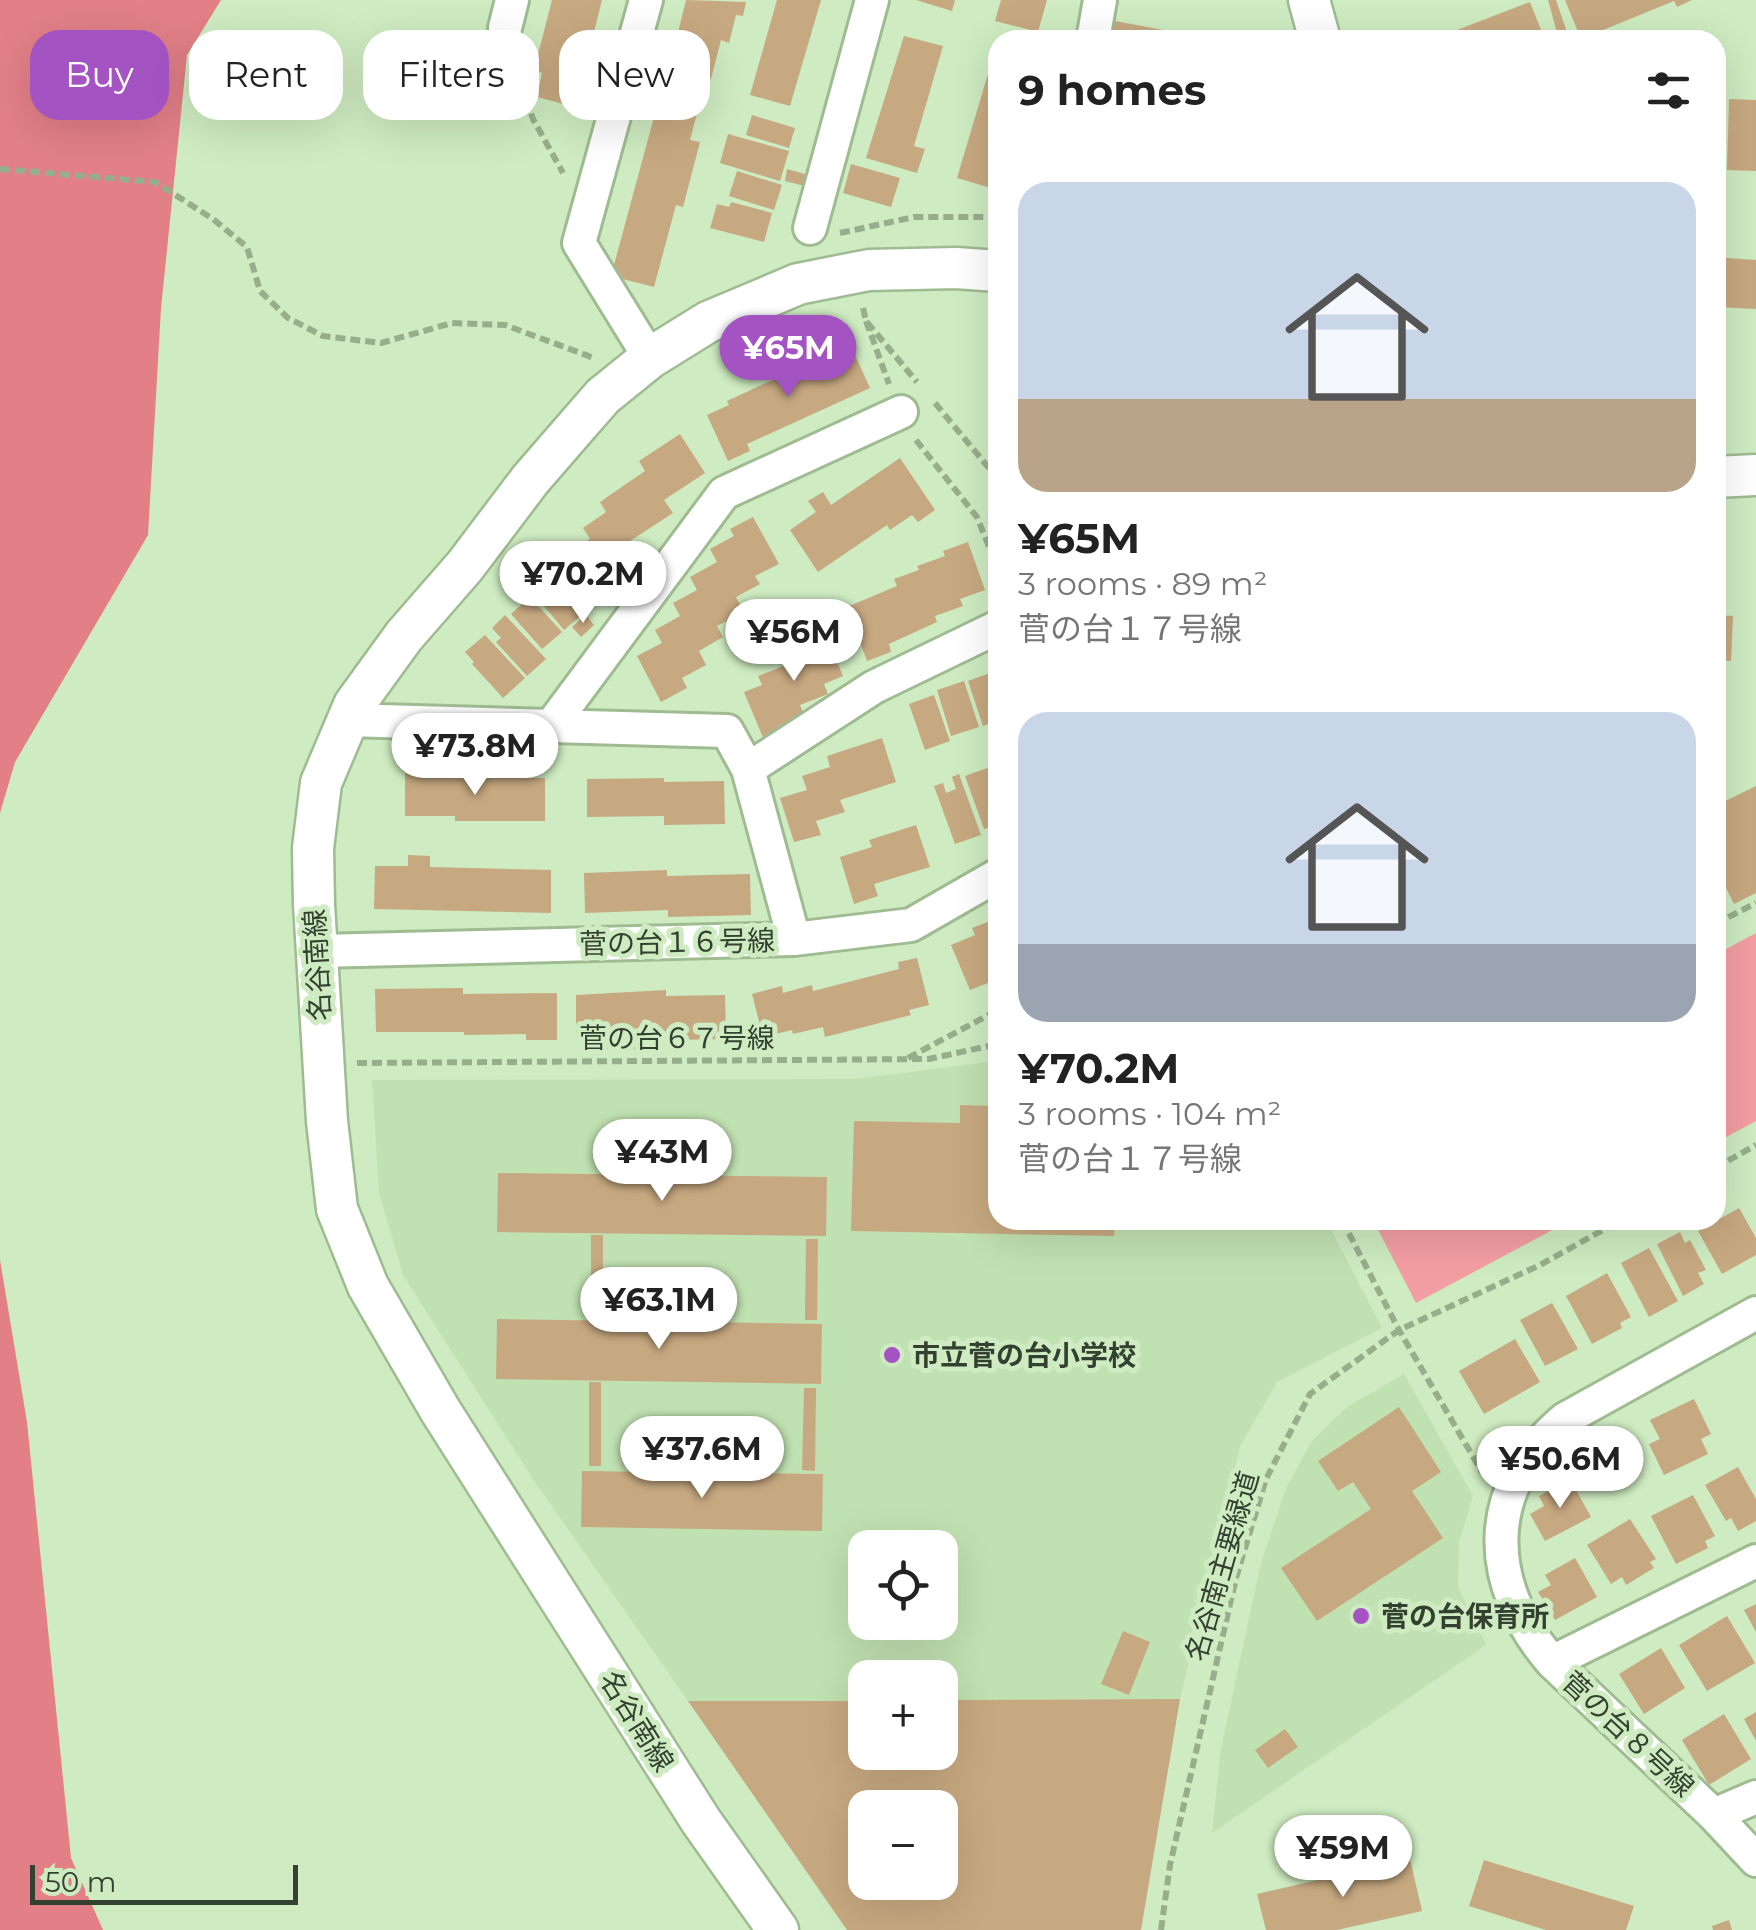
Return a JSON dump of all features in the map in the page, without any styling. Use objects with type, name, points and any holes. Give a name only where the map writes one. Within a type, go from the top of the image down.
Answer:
[{"type":"street","points":[[646,0],[578,243],[650,358]]},
{"type":"street","points":[[820,232],[872,0]]},
{"type":"street","points":[[1095,30],[1100,0]]},
{"type":"street","points":[[1309,0],[1317,30]]},
{"type":"street","name":"名谷南線","points":[[778,1930],[700,1821],[440,1410],[368,1286],[336,1209],[327,1121],[313,848],[321,783],[346,720],[404,636],[465,566],[530,480],[604,396],[650,358],[708,322],[798,284],[870,270],[988,270]]},
{"type":"street","points":[[551,726],[724,493],[901,412]]},
{"type":"street","points":[[1726,476],[1756,475]]},
{"type":"street","points":[[748,769],[874,687],[988,632]]},
{"type":"street","name":"菅の台１６号線","points":[[318,950],[794,939],[748,769],[727,731],[346,720]]},
{"type":"street","points":[[794,939],[911,924],[988,881]]},
{"type":"street","name":"菅の台８号線","points":[[1756,1314],[1566,1419],[1547,1434],[1520,1470],[1501,1535],[1504,1575],[1528,1635],[1756,1860]]},
{"type":"street","points":[[1552,1662],[1756,1560]]},
{"type":"street","points":[[1714,1816],[1756,1798]]},
{"type":"path","points":[[509,14],[515,74],[533,119],[586,216]]},
{"type":"path","points":[[0,169],[155,182],[213,219],[247,247],[260,291],[288,318],[323,336],[382,343],[452,323],[505,325],[600,360]]},
{"type":"path","points":[[820,232],[914,218],[988,218]]},
{"type":"path","points":[[866,322],[912,436],[977,517],[988,544]]},
{"type":"path","points":[[1726,918],[1756,903]]},
{"type":"path","points":[[906,1059],[988,1015]]},
{"type":"path","name":"菅の台６７号線","points":[[356,1063],[928,1059],[988,1046]]},
{"type":"path","points":[[1726,1162],[1756,1145]]},
{"type":"path","points":[[1347,1230],[1486,1478]]},
{"type":"path","name":"名谷南主要緑道","points":[[1161,1930],[1170,1865],[1223,1635],[1266,1479],[1310,1394],[1400,1330],[1540,1265],[1603,1230]]},
{"type":"shaded area","points":[[0,0],[221,0],[202,30],[189,30],[161,308],[148,535],[15,762],[0,813]]},
{"type":"shaded area","points":[[1756,933],[1756,1121],[1726,1137],[1726,949]]},
{"type":"shaded area","name":"市立菅の台小学校","points":[[988,1062],[988,1230],[1331,1230],[1382,1328],[1277,1382],[1240,1446],[1180,1699],[958,1700],[958,1660],[848,1660],[848,1701],[688,1701],[533,1479],[403,1275],[379,1192],[372,1080],[855,1079]]},
{"type":"shaded area","points":[[1378,1230],[1552,1230],[1416,1303]]},
{"type":"shaded area","points":[[0,1260],[27,1422],[71,1858],[103,1930],[0,1930]]},
{"type":"shaded area","name":"菅の台保育所","points":[[1404,1374],[1473,1496],[1459,1542],[1458,1587],[1486,1645],[1212,1833],[1221,1749],[1261,1563],[1286,1488],[1312,1441],[1347,1407]]},
{"type":"building","points":[[552,0],[602,0],[594,30],[559,30],[559,103],[539,98],[542,73],[539,51]]},
{"type":"building","points":[[686,0],[746,2],[743,16],[736,15],[729,43],[721,40],[711,79],[710,30],[679,30]]},
{"type":"building","points":[[777,0],[821,0],[790,106],[750,95]]},
{"type":"building","points":[[916,0],[955,0],[952,11]]},
{"type":"building","points":[[1001,0],[1047,0],[1039,30],[995,21]]},
{"type":"building","points":[[1548,0],[1556,0],[1566,30],[1556,30]]},
{"type":"building","points":[[1565,0],[1692,0],[1677,7],[1674,1],[1603,30],[1577,30]]},
{"type":"building","points":[[1530,2],[1541,30],[1457,30]]},
{"type":"building","points":[[1115,21],[1164,30],[1113,30]]},
{"type":"building","points":[[904,36],[943,46],[914,146],[925,149],[917,173],[866,158]]},
{"type":"building","points":[[988,74],[988,187],[957,178]]},
{"type":"building","points":[[1729,99],[1756,100],[1756,171],[1727,170]]},
{"type":"building","points":[[752,115],[795,128],[789,148],[746,135]]},
{"type":"building","points":[[653,120],[695,120],[690,140],[700,142],[683,207],[676,205],[654,287],[611,276]]},
{"type":"building","points":[[728,134],[789,151],[780,181],[720,163]]},
{"type":"building","points":[[851,164],[900,178],[891,207],[843,193]]},
{"type":"building","points":[[787,169],[812,176],[808,187],[785,181]]},
{"type":"building","points":[[737,171],[782,185],[774,210],[729,196]]},
{"type":"building","points":[[731,202],[772,213],[764,242],[710,228],[717,204],[729,207]]},
{"type":"building","points":[[1726,258],[1756,260],[1756,309],[1726,308]]},
{"type":"building","points":[[850,344],[870,388],[747,444],[750,451],[728,461],[707,415],[729,405],[727,401]]},
{"type":"building","points":[[680,434],[705,473],[664,500],[673,513],[627,543],[635,555],[611,571],[622,587],[606,597],[575,549],[590,539],[583,528],[606,512],[600,502],[645,471],[639,461]]},
{"type":"building","points":[[900,458],[935,510],[918,522],[912,515],[890,530],[887,525],[818,572],[790,530],[816,512],[808,501],[823,492],[831,505]]},
{"type":"building","points":[[753,517],[779,564],[755,576],[760,584],[736,597],[744,612],[717,626],[723,637],[699,651],[706,665],[682,678],[687,688],[661,702],[637,656],[662,643],[655,630],[680,616],[673,603],[697,590],[690,577],[717,562],[710,549],[734,536],[730,529]]},
{"type":"building","points":[[968,542],[985,590],[960,599],[963,606],[935,616],[937,622],[889,644],[891,652],[867,661],[847,607],[897,586],[894,579],[945,556],[943,551]]},
{"type":"building","points":[[554,577],[584,613],[564,630],[534,594]]},
{"type":"building","points":[[530,597],[562,632],[542,649],[511,614]]},
{"type":"building","points":[[505,615],[546,659],[527,676],[496,642],[501,638],[492,628]]},
{"type":"building","points":[[586,615],[594,625],[581,637],[572,627]]},
{"type":"building","points":[[1726,616],[1733,616],[1731,661],[1726,661]]},
{"type":"building","points":[[823,627],[843,676],[824,684],[828,694],[800,705],[804,715],[779,726],[782,733],[764,740],[744,692],[762,685],[758,676],[784,666],[780,656],[807,645],[804,636]]},
{"type":"building","points":[[485,635],[525,678],[503,698],[465,652]]},
{"type":"building","points":[[988,674],[988,724],[983,726],[968,681]]},
{"type":"building","points":[[964,681],[979,727],[951,736],[937,690]]},
{"type":"building","points":[[934,695],[950,741],[925,750],[909,704]]},
{"type":"building","points":[[882,738],[896,782],[840,800],[845,812],[816,821],[821,835],[794,842],[780,798],[807,790],[802,776],[830,767],[827,756]]},
{"type":"building","points":[[988,768],[988,828],[984,829],[965,776]]},
{"type":"building","points":[[405,773],[455,773],[455,778],[545,778],[545,821],[455,821],[455,816],[405,816]]},
{"type":"building","points":[[959,774],[981,835],[955,844],[934,786],[943,783],[946,793],[956,789],[952,777]]},
{"type":"building","points":[[664,778],[664,782],[724,781],[725,824],[664,825],[664,816],[587,817],[587,779]]},
{"type":"building","points":[[1756,786],[1756,893],[1734,904],[1726,888],[1726,801]]},
{"type":"building","points":[[916,825],[930,867],[874,884],[878,896],[854,904],[840,857],[872,847],[869,840]]},
{"type":"building","points":[[408,855],[430,856],[430,867],[551,870],[551,913],[374,909],[375,866],[408,866]]},
{"type":"building","points":[[667,870],[667,876],[750,874],[751,915],[668,917],[668,910],[585,913],[584,873]]},
{"type":"building","points":[[988,922],[988,983],[970,990],[951,945],[975,935],[972,928]]},
{"type":"building","points":[[917,958],[929,1005],[909,1010],[911,1015],[825,1037],[823,1027],[763,1037],[752,994],[782,986],[783,993],[812,985],[813,991],[899,969],[898,962]]},
{"type":"building","points":[[463,988],[463,994],[557,993],[557,1040],[526,1040],[526,1034],[376,1032],[375,989]]},
{"type":"building","points":[[666,990],[666,996],[725,995],[726,1039],[667,1040],[667,1033],[638,1034],[638,1049],[606,1049],[606,1037],[576,1037],[576,995]]},
{"type":"building","points":[[960,1105],[988,1106],[988,1230],[1114,1230],[1114,1236],[851,1231],[854,1121],[960,1123]]},
{"type":"building","points":[[498,1173],[827,1177],[826,1236],[497,1232]]},
{"type":"building","points":[[1739,1208],[1756,1238],[1756,1255],[1722,1274],[1698,1231],[1726,1230],[1726,1215]]},
{"type":"building","points":[[1680,1232],[1685,1243],[1690,1240],[1706,1270],[1698,1273],[1704,1284],[1683,1296],[1657,1244]]},
{"type":"building","points":[[591,1235],[603,1235],[603,1317],[591,1317]]},
{"type":"building","points":[[806,1239],[818,1239],[817,1320],[805,1320]]},
{"type":"building","points":[[1649,1248],[1678,1301],[1649,1317],[1621,1263]]},
{"type":"building","points":[[1607,1273],[1631,1317],[1620,1323],[1622,1328],[1592,1344],[1566,1296]]},
{"type":"building","points":[[611,1288],[629,1290],[628,1313],[610,1313]]},
{"type":"building","points":[[1552,1303],[1578,1349],[1545,1366],[1520,1320]]},
{"type":"building","points":[[497,1319],[822,1324],[821,1384],[496,1379]]},
{"type":"building","points":[[1515,1339],[1540,1382],[1484,1414],[1459,1371]]},
{"type":"building","points":[[589,1382],[601,1382],[601,1466],[589,1466]]},
{"type":"building","points":[[804,1388],[816,1388],[815,1471],[802,1470]]},
{"type":"building","points":[[1694,1399],[1711,1434],[1701,1439],[1708,1454],[1664,1475],[1649,1444],[1660,1439],[1650,1420]]},
{"type":"building","points":[[1399,1407],[1441,1472],[1412,1491],[1443,1538],[1317,1621],[1281,1568],[1371,1509],[1353,1482],[1338,1491],[1318,1461]]},
{"type":"building","points":[[1627,1439],[1642,1467],[1602,1488],[1587,1460]]},
{"type":"building","points":[[1738,1467],[1756,1499],[1756,1521],[1738,1531],[1731,1518],[1726,1521],[1705,1485]]},
{"type":"building","points":[[582,1471],[823,1474],[822,1531],[581,1527]]},
{"type":"building","points":[[1570,1479],[1591,1517],[1545,1541],[1530,1514],[1544,1506],[1539,1496]]},
{"type":"building","points":[[1693,1495],[1715,1536],[1705,1541],[1708,1548],[1676,1564],[1651,1516]]},
{"type":"building","points":[[1630,1519],[1656,1559],[1650,1562],[1654,1568],[1626,1585],[1622,1577],[1611,1584],[1587,1545]]},
{"type":"building","points":[[1575,1558],[1597,1597],[1555,1620],[1538,1592],[1551,1585],[1545,1575]]},
{"type":"building","points":[[1756,1604],[1756,1632],[1744,1610]]},
{"type":"building","points":[[1727,1616],[1755,1663],[1707,1691],[1679,1645]]},
{"type":"building","points":[[1123,1631],[1150,1642],[1129,1695],[1101,1684]]},
{"type":"building","points":[[1661,1648],[1685,1688],[1644,1714],[1619,1674]]},
{"type":"building","points":[[1180,1699],[1141,1930],[847,1930],[688,1701],[848,1701],[848,1770],[958,1770],[958,1700]]},
{"type":"building","points":[[1756,1712],[1756,1741],[1744,1719]]},
{"type":"building","points":[[1724,1714],[1751,1759],[1709,1785],[1682,1740]]},
{"type":"building","points":[[1285,1729],[1298,1747],[1268,1768],[1255,1750]]},
{"type":"building","points":[[1410,1859],[1422,1911],[1337,1930],[1266,1930],[1257,1894]]},
{"type":"building","points":[[1484,1860],[1634,1906],[1626,1930],[1546,1930],[1469,1906]]},
{"type":"building","points":[[1729,1920],[1732,1930],[1713,1930],[1712,1926]]},
{"type":"place","name":"市立菅の台小学校","points":[[892,1355]]},
{"type":"place","name":"菅の台保育所","points":[[1361,1616]]}]
